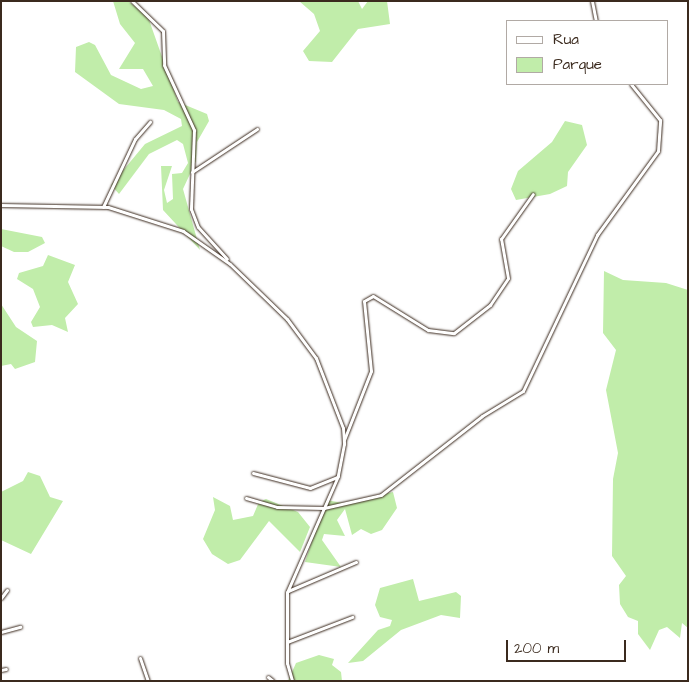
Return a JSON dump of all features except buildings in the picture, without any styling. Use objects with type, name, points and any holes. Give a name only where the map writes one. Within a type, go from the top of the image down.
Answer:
[{"type":"street","points":[[132,1],[163,31],[164,64],[194,130],[192,172],[194,220],[230,264],[287,319],[316,358],[343,428],[344,440]]},
{"type":"street","points":[[592,1],[596,20]]},
{"type":"street","points":[[246,498],[277,507],[324,508],[387,492],[526,387],[598,235],[658,151],[660,120],[633,85]]},
{"type":"street","points":[[103,206],[135,139],[150,122]]},
{"type":"street","points":[[192,172],[257,129]]},
{"type":"street","points":[[292,681],[287,642],[287,591],[337,477],[344,440],[371,371],[364,301],[373,296],[428,330],[454,333],[490,305],[510,275],[501,254],[501,239],[533,194]]},
{"type":"street","points":[[1,205],[103,206],[183,230],[230,264]]},
{"type":"street","points":[[253,473],[310,488],[337,477]]},
{"type":"street","points":[[287,591],[328,577],[356,562]]},
{"type":"street","points":[[1,598],[7,590]]},
{"type":"street","points":[[287,642],[352,617]]},
{"type":"street","points":[[1,632],[20,627]]},
{"type":"street","points":[[140,658],[148,681]]},
{"type":"street","points":[[1,670],[6,669]]},
{"type":"street","points":[[268,677],[273,681]]},
{"type":"green space","points":[[113,1],[128,1],[148,17],[178,102],[207,114],[209,121],[197,142],[196,161],[183,189],[200,250],[163,210],[161,166],[172,166],[164,190],[167,203],[173,199],[172,174],[182,173],[188,163],[183,144],[177,140],[149,154],[119,194],[111,185],[145,144],[182,126],[181,119],[164,110],[119,104],[75,72],[76,47],[89,42],[95,45],[111,75],[141,89],[153,86],[143,69],[119,69],[135,43],[120,24]]},
{"type":"green space","points":[[299,1],[358,1],[362,9],[368,1],[387,1],[390,24],[358,29],[332,62],[309,61],[303,51],[320,31],[314,14]]},
{"type":"green space","points":[[565,121],[582,125],[587,145],[568,172],[567,186],[550,194],[516,200],[511,189],[518,171],[552,142]]},
{"type":"green space","points":[[1,229],[42,237],[45,243],[28,252],[14,252],[1,246]]},
{"type":"green space","points":[[48,255],[75,265],[68,282],[78,304],[65,318],[68,332],[52,325],[33,327],[31,322],[40,307],[33,289],[17,279],[19,273],[43,266]]},
{"type":"green space","points":[[604,271],[623,280],[666,283],[688,290],[688,628],[682,623],[680,638],[667,627],[659,630],[650,650],[638,634],[638,621],[628,617],[620,604],[619,585],[626,576],[612,556],[613,479],[618,453],[606,390],[616,350],[603,333]]},
{"type":"green space","points":[[1,304],[16,327],[37,341],[35,362],[15,369],[11,364],[1,366]]},
{"type":"green space","points":[[28,472],[40,476],[50,497],[63,501],[31,554],[1,540],[1,492],[23,481]]},
{"type":"green space","points":[[393,492],[397,508],[382,530],[371,534],[361,529],[352,535],[345,509],[337,520],[345,536],[324,534],[322,540],[341,567],[305,562],[326,500],[343,503]]},
{"type":"green space","points":[[213,497],[230,506],[233,520],[253,516],[259,502],[266,499],[298,512],[310,527],[300,552],[269,521],[240,560],[228,564],[212,554],[203,539],[215,510]]},
{"type":"green space","points":[[413,579],[419,601],[456,592],[461,596],[460,618],[441,615],[401,630],[363,661],[348,663],[378,630],[390,626],[392,620],[380,617],[375,605],[380,588]]},
{"type":"green space","points":[[319,655],[334,659],[332,665],[341,672],[342,681],[288,681],[296,663]]}]
